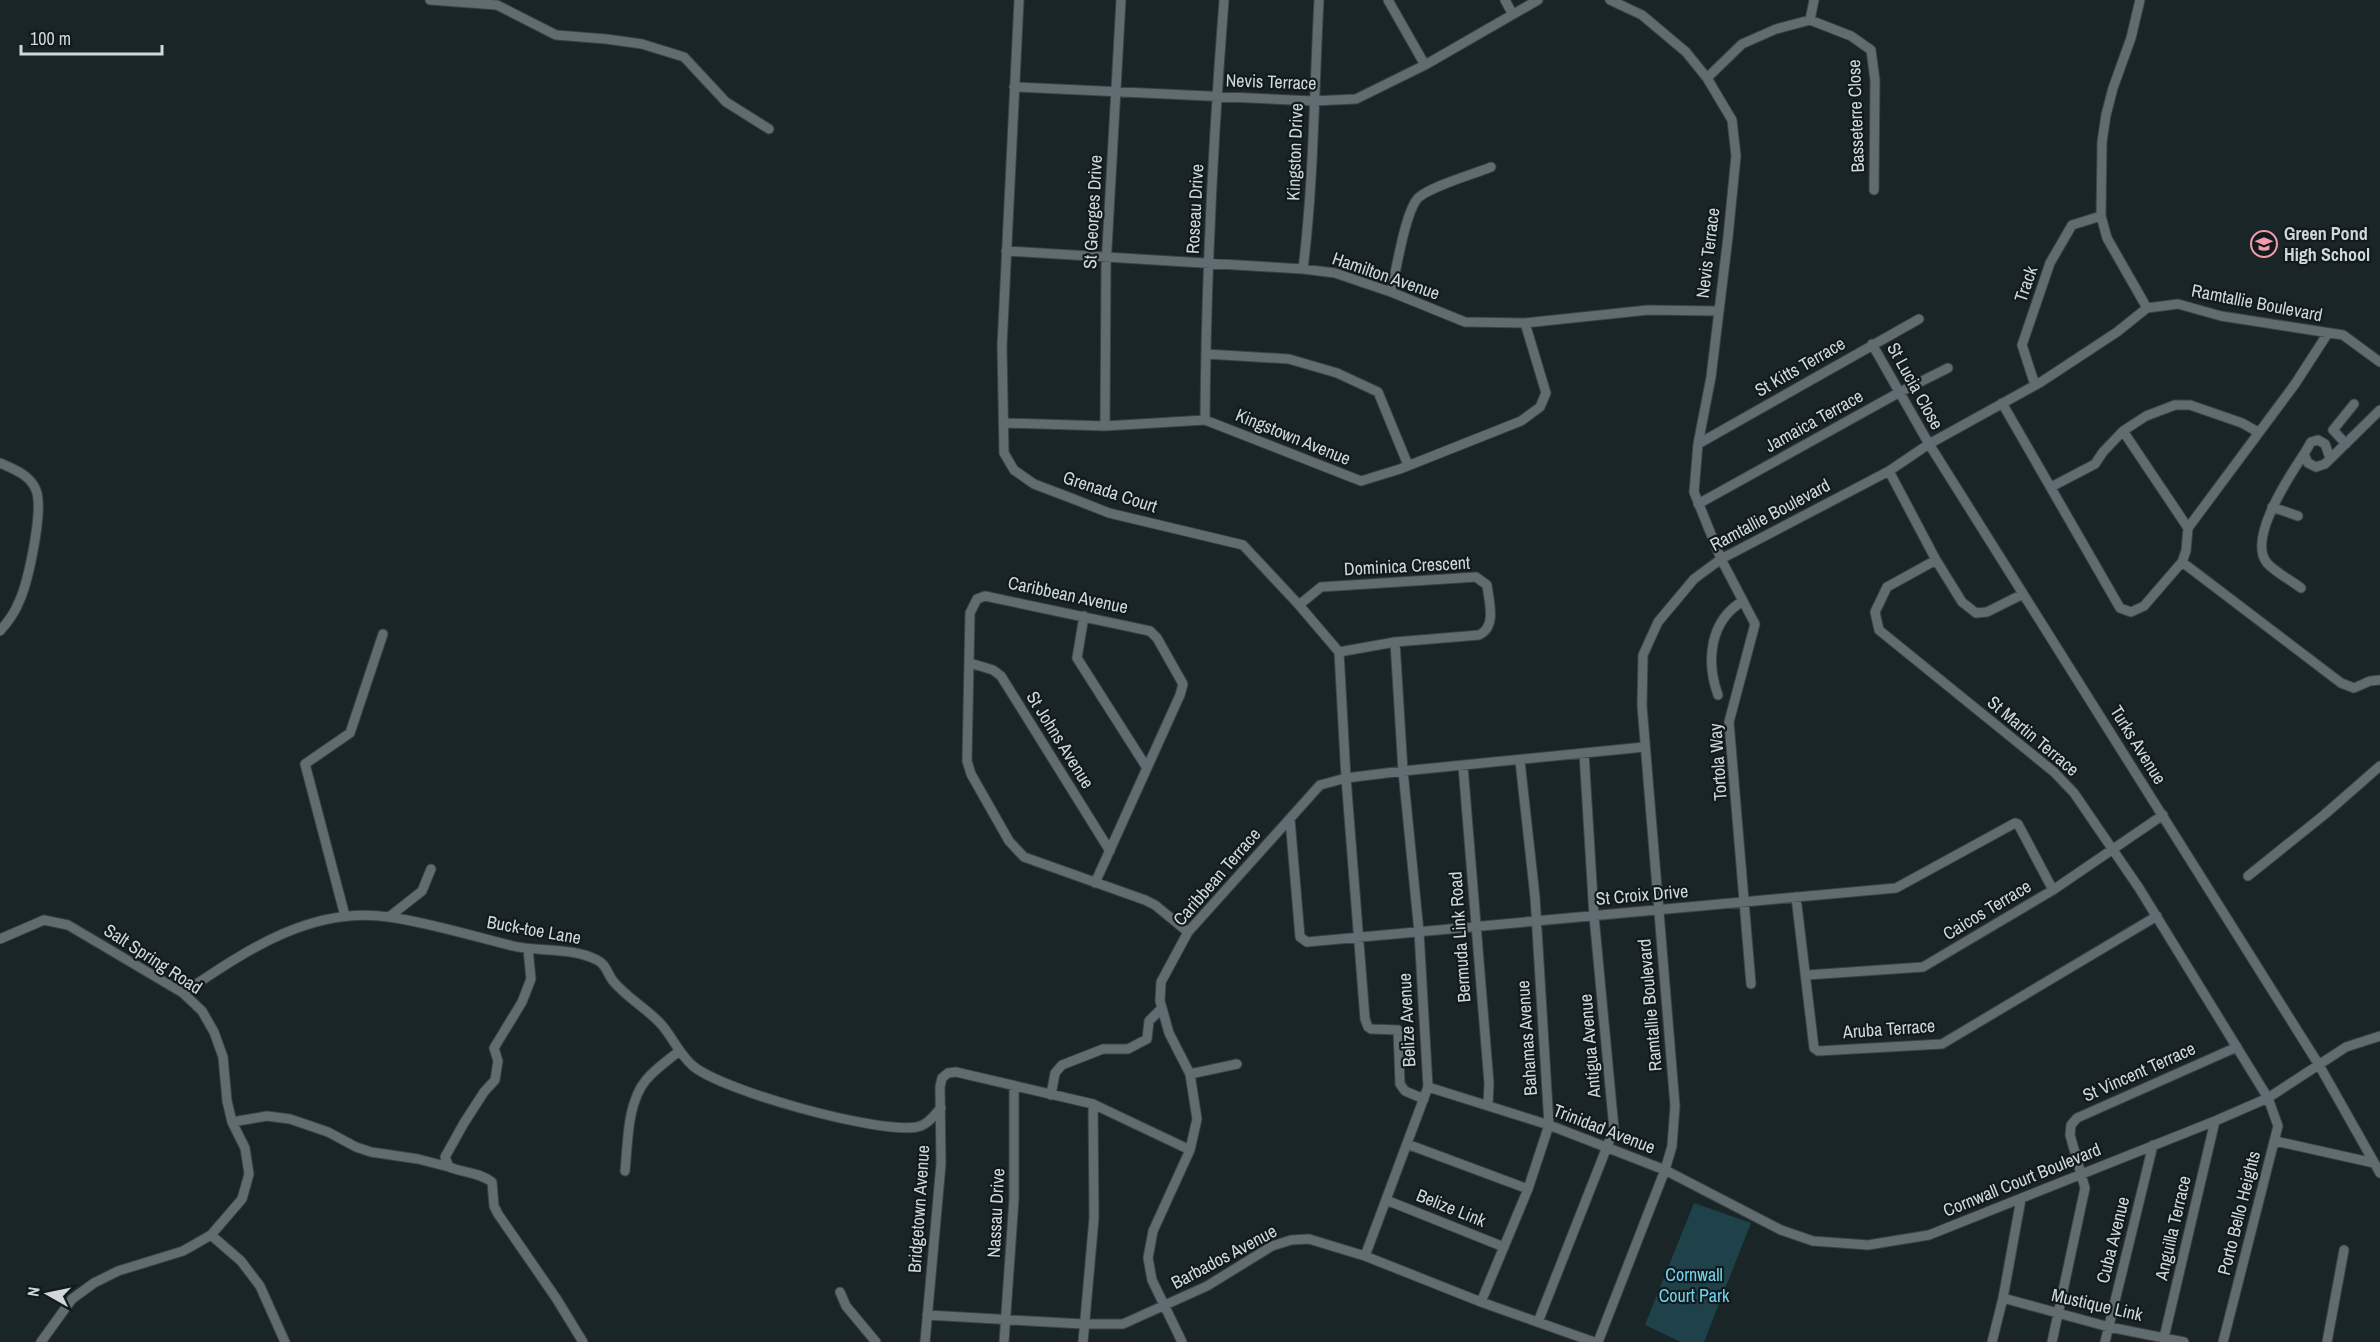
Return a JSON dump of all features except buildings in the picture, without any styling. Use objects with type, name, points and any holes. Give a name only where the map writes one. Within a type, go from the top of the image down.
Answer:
[{"type":"street","points":[[430,0],[496,5],[556,35],[642,44],[684,57],[726,102],[769,129]]},
{"type":"street","name":"Grenada Court","points":[[1019,0],[1002,346],[1004,453],[1014,470],[1034,484],[1109,513],[1243,545],[1339,652]]},
{"type":"street","name":"St Georges Drive","points":[[1105,426],[1107,257],[1121,0]]},
{"type":"street","name":"Roseau Drive","points":[[1205,420],[1216,97],[1224,0]]},
{"type":"street","name":"Kingston Drive","points":[[1303,269],[1312,175],[1313,100],[1319,0]]},
{"type":"street","points":[[1388,0],[1425,65]]},
{"type":"street","points":[[1505,0],[1512,13]]},
{"type":"street","name":"Nevis Terrace","points":[[1014,87],[1216,97],[1356,99],[1425,65],[1538,0]]},
{"type":"street","name":"Nevis Terrace","points":[[1610,0],[1642,15],[1686,52],[1707,78],[1732,120],[1736,156],[1711,377],[1698,444],[1694,492],[1720,559]]},
{"type":"street","points":[[1707,78],[1742,44],[1776,29],[1810,20],[1814,0]]},
{"type":"street","points":[[2140,0],[2131,39],[2106,115],[2102,142],[2101,216],[2107,238],[2147,308]]},
{"type":"street","name":"Basseterre Close","points":[[1810,20],[1851,36],[1871,50],[1875,80],[1874,190]]},
{"type":"street","points":[[1391,292],[1407,222],[1417,199],[1491,167]]},
{"type":"street","name":"Track","points":[[2035,385],[2022,345],[2050,263],[2072,225],[2101,216]]},
{"type":"street","name":"Hamilton Avenue","points":[[1006,251],[1303,269],[1335,273],[1391,292],[1465,322],[1526,323],[1648,310],[1717,311]]},
{"type":"street","name":"Ramtallie Boulevard","points":[[1596,1342],[1665,1170],[1672,1146],[1676,1106],[1642,706],[1643,655],[1658,622],[1694,579],[1720,559],[1889,471],[1929,444],[2035,385],[2117,332],[2147,308],[2178,304],[2221,316],[2343,335],[2380,362]]},
{"type":"street","name":"St Kitts Terrace","points":[[1698,444],[1919,319]]},
{"type":"street","name":"Kingstown Avenue","points":[[1004,423],[1105,426],[1205,420],[1361,481],[1400,470],[1521,421],[1540,407],[1546,393],[1526,323]]},
{"type":"street","points":[[2002,403],[2120,608],[2131,612],[2144,606],[2182,562],[2186,551],[2188,528],[2295,384],[2328,333]]},
{"type":"street","name":"St Lucia Close","points":[[1872,344],[1929,444]]},
{"type":"street","points":[[1206,354],[1288,359],[1337,373],[1378,392],[1408,465]]},
{"type":"street","name":"Jamaica Terrace","points":[[1698,504],[1900,392],[1948,369]]},
{"type":"street","points":[[2346,444],[2333,430],[2354,404]]},
{"type":"street","points":[[2051,487],[2095,464],[2123,431],[2159,410],[2175,405],[2190,405],[2242,423],[2258,432]]},
{"type":"street","points":[[2304,454],[2308,464],[2316,467],[2325,464],[2380,410]]},
{"type":"street","points":[[2123,431],[2188,528]]},
{"type":"street","points":[[2301,588],[2266,562],[2263,551],[2265,529],[2272,507],[2311,442],[2318,441],[2325,444],[2330,458]]},
{"type":"street","name":"Turks Avenue","points":[[1929,444],[2319,1065],[2380,1173]]},
{"type":"street","points":[[0,463],[30,480],[37,492],[38,505],[34,548],[25,585],[19,603],[0,631]]},
{"type":"street","points":[[1889,471],[1935,560],[1962,602],[1976,613],[1987,612],[2023,594]]},
{"type":"street","points":[[2272,507],[2298,516]]},
{"type":"street","name":"Tortola Way","points":[[1720,559],[1755,624],[1729,722],[1751,984]]},
{"type":"street","name":"St Martin Terrace","points":[[1935,560],[1887,587],[1875,612],[1879,630],[2054,772],[2074,793],[2157,916],[2267,1095]]},
{"type":"street","points":[[2182,562],[2341,683],[2354,688],[2370,681],[2380,680]]},
{"type":"street","name":"Dominica Crescent","points":[[1299,605],[1321,587],[1476,577],[1487,585],[1491,619],[1489,628],[1479,635],[1395,642],[1339,652]]},
{"type":"street","name":"Caribbean Avenue","points":[[1095,883],[1180,695],[1183,684],[1179,674],[1157,638],[1150,631],[994,597],[985,596],[977,599],[970,613],[967,761],[971,774],[1009,841],[1024,857],[1155,905],[1188,932]]},
{"type":"street","points":[[1718,695],[1710,665],[1717,628],[1726,616],[1743,602]]},
{"type":"street","points":[[1084,616],[1077,658],[1147,768]]},
{"type":"street","points":[[345,916],[305,764],[350,733],[383,634]]},
{"type":"street","points":[[1395,642],[1403,771]]},
{"type":"street","points":[[1339,652],[1346,778],[1365,1019],[1368,1027],[1398,1030],[1400,1083],[1405,1091],[1424,1098]]},
{"type":"street","name":"St Johns Avenue","points":[[970,663],[993,670],[1001,676],[1110,851]]},
{"type":"street","name":"Caribbean Terrace","points":[[1182,1342],[1152,1280],[1148,1258],[1150,1241],[1190,1150],[1197,1119],[1190,1074],[1169,1033],[1160,1001],[1161,982],[1188,932],[1320,785],[1346,778],[1403,771],[1644,747]]},
{"type":"street","name":"Antigua Avenue","points":[[1538,1322],[1614,1129],[1594,916],[1584,753]]},
{"type":"street","name":"Bahamas Avenue","points":[[1481,1302],[1528,1189],[1549,1125],[1536,921],[1520,761]]},
{"type":"street","name":"Bermuda Link Road","points":[[1463,766],[1489,1089],[1488,1105]]},
{"type":"street","points":[[2248,876],[2380,766]]},
{"type":"street","name":"Belize Avenue","points":[[1365,1256],[1428,1087],[1419,932],[1403,771]]},
{"type":"street","name":"Caicos Terrace","points":[[1807,975],[1923,967],[2053,890],[2163,815]]},
{"type":"street","name":"St Croix Drive","points":[[1290,819],[1300,937],[1307,942],[1896,888],[2015,823],[2018,824],[2053,890]]},
{"type":"street","points":[[389,916],[422,891],[431,869]]},
{"type":"street","name":"Aruba Terrace","points":[[1797,897],[1816,1050],[1942,1044],[2157,916]]},
{"type":"street","name":"Buck-toe Lane","points":[[183,993],[271,937],[310,923],[345,916],[389,916],[528,949],[580,954],[598,960],[604,964],[613,981],[668,1032],[678,1052],[694,1067],[758,1096],[857,1122],[920,1127],[941,1108]]},
{"type":"street","name":"Salt Spring Road","points":[[0,939],[44,920],[68,925],[183,993],[202,1011],[214,1032],[223,1057],[226,1101],[232,1122],[245,1148],[249,1174],[242,1199],[211,1235],[183,1251],[118,1271],[94,1283],[72,1299],[41,1342]]},
{"type":"street","points":[[449,1167],[446,1157],[464,1123],[484,1092],[495,1080],[498,1061],[494,1048],[522,1002],[531,979],[528,949]]},
{"type":"street","points":[[1052,1095],[1055,1073],[1062,1065],[1103,1050],[1128,1049],[1136,1043],[1143,1042],[1147,1039],[1149,1021],[1162,1008]]},
{"type":"street","name":"Cornwall Court Boulevard","points":[[1665,1170],[1781,1230],[1813,1241],[1868,1245],[1929,1234],[2215,1121],[2267,1095],[2346,1047],[2378,1039]]},
{"type":"street","name":"St Vincent Terrace","points":[[2082,1174],[2070,1135],[2071,1125],[2077,1118],[2237,1047]]},
{"type":"street","points":[[625,1171],[634,1101],[639,1089],[654,1072],[678,1052]]},
{"type":"street","points":[[1190,1074],[1237,1064]]},
{"type":"street","name":"Bridgetown Avenue","points":[[925,1342],[939,1188],[942,1078],[948,1073],[956,1072],[1014,1086]]},
{"type":"street","points":[[1014,1086],[1094,1104],[1190,1150]]},
{"type":"street","name":"Nassau Drive","points":[[1004,1342],[1014,1199],[1014,1086]]},
{"type":"street","name":"Trinidad Avenue","points":[[1428,1087],[1549,1125],[1665,1170]]},
{"type":"street","name":"Porto Bello Heights","points":[[2223,1342],[2278,1126],[2267,1095]]},
{"type":"street","points":[[1083,1342],[1094,1218],[1094,1104]]},
{"type":"street","points":[[232,1122],[267,1116],[297,1120],[371,1152],[418,1159],[463,1173],[481,1174],[492,1182],[494,1206],[498,1214],[556,1298],[583,1342]]},
{"type":"street","name":"Anguilla Terrace","points":[[2163,1340],[2215,1121]]},
{"type":"street","points":[[2275,1141],[2374,1162]]},
{"type":"street","points":[[1407,1144],[1528,1189]]},
{"type":"street","name":"Cuba Avenue","points":[[2105,1342],[2153,1145]]},
{"type":"street","points":[[2052,1342],[2085,1188],[2082,1174]]},
{"type":"street","points":[[1992,1342],[2003,1298],[2021,1199]]},
{"type":"street","name":"Belize Link","points":[[1386,1200],[1504,1247]]},
{"type":"street","points":[[211,1235],[241,1261],[260,1286],[285,1342]]},
{"type":"street","name":"Barbados Avenue","points":[[927,1315],[1083,1324],[1123,1324],[1164,1307],[1240,1268],[1272,1246],[1291,1240],[1309,1239],[1365,1256],[1481,1302],[1596,1342]]},
{"type":"street","points":[[2327,1342],[2344,1250]]},
{"type":"street","points":[[840,1293],[846,1306],[876,1342]]},
{"type":"street","name":"Mustique Link","points":[[2003,1298],[2109,1327],[2163,1340],[2184,1342]]},
{"type":"green space","name":"Cornwall Court Park","points":[[1694,1203],[1751,1223],[1704,1342],[1681,1342],[1645,1325]]},
{"type":"place","name":"Green Pond High School","points":[[2264,244]]}]
